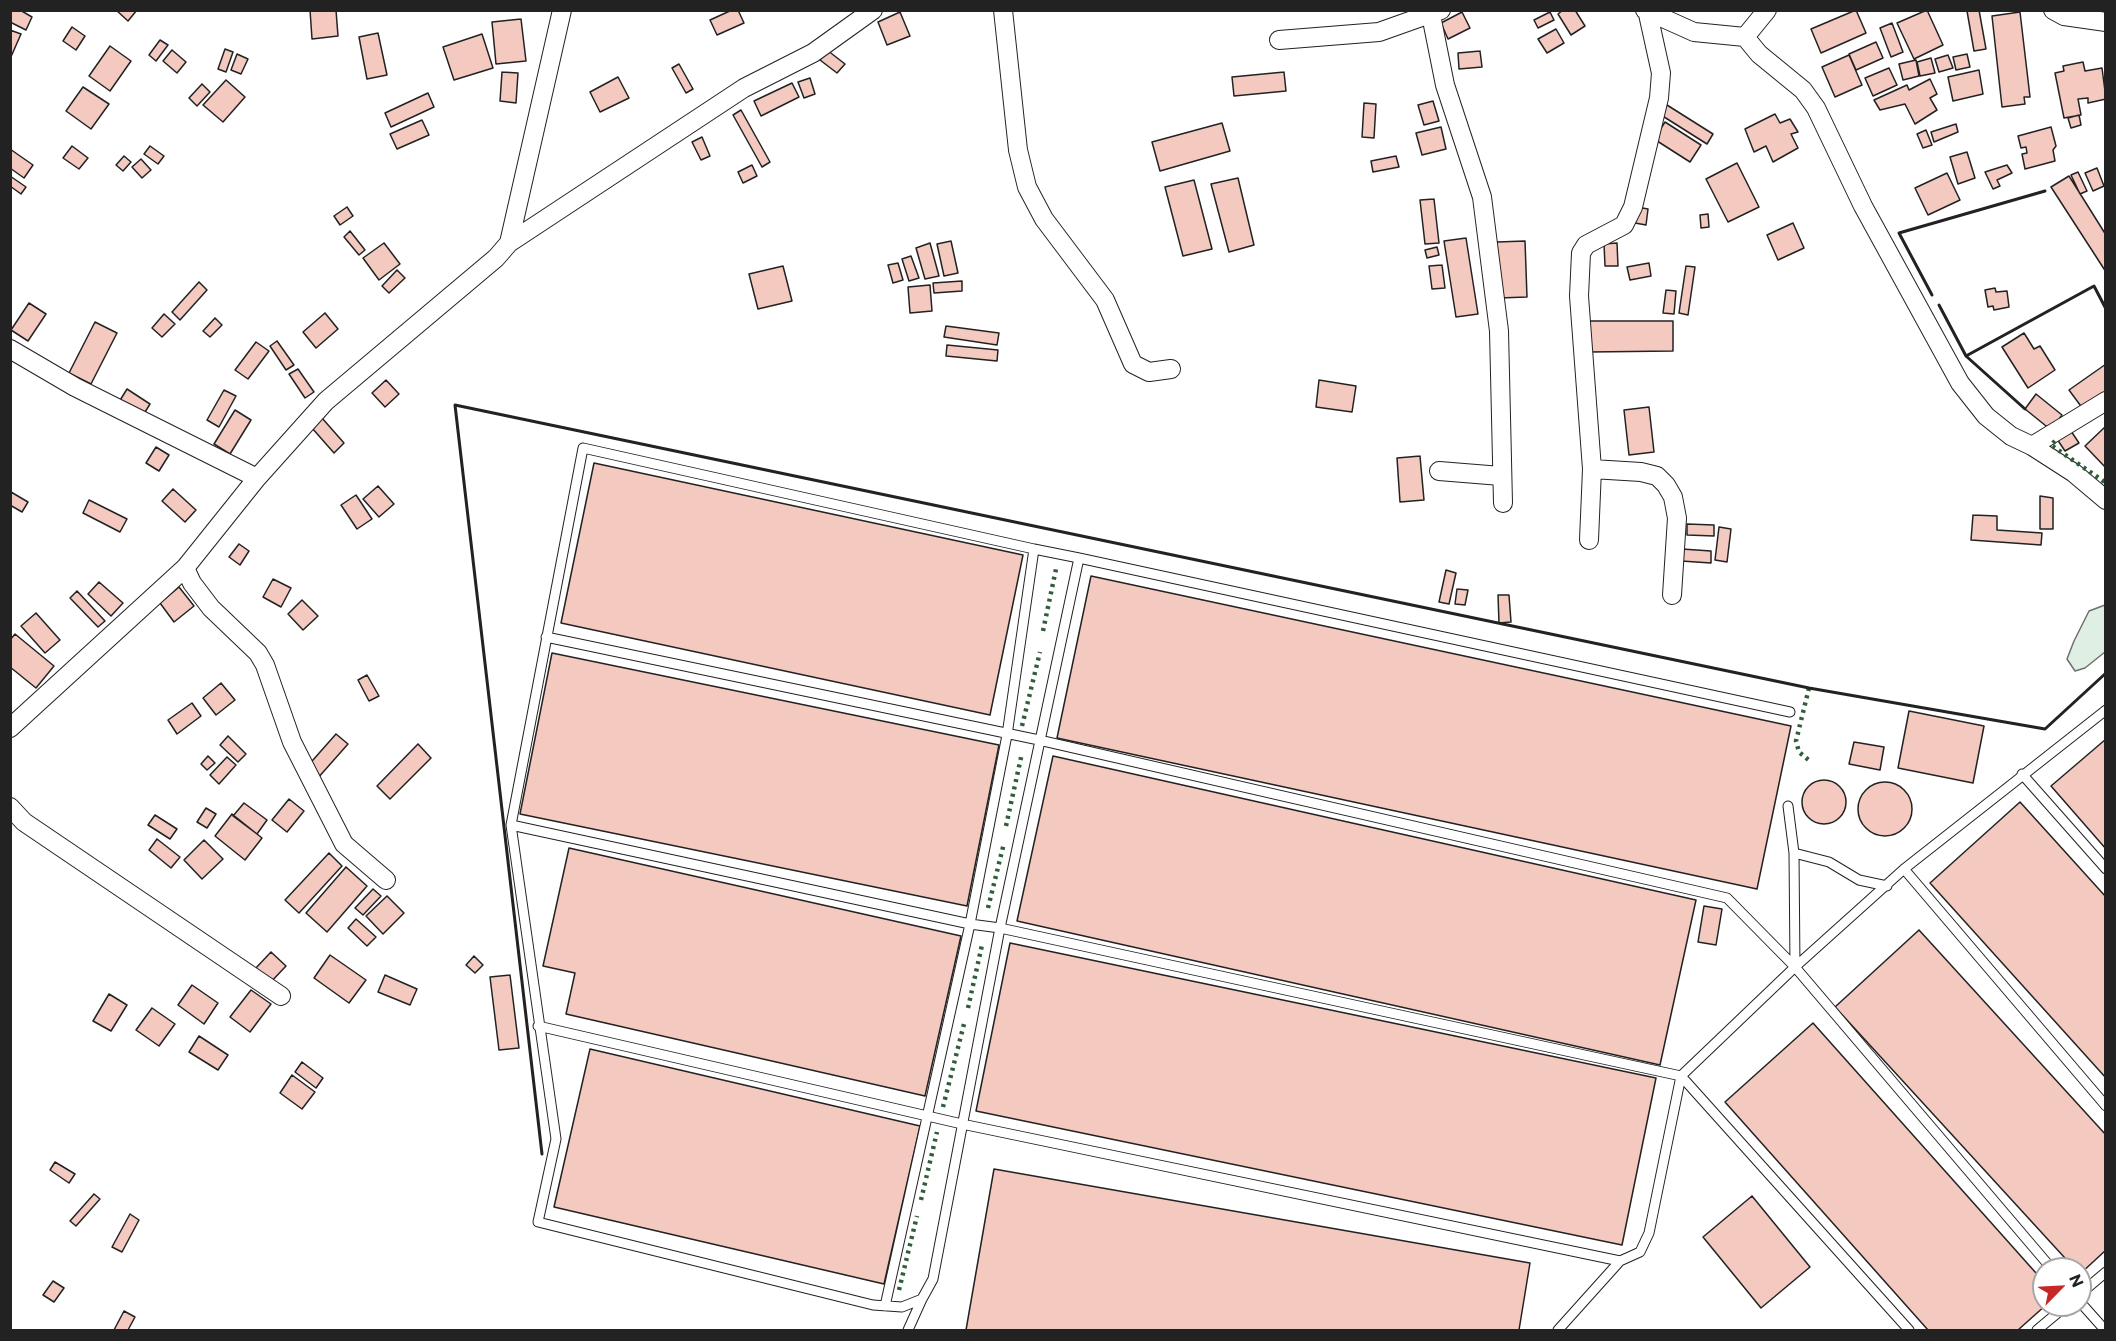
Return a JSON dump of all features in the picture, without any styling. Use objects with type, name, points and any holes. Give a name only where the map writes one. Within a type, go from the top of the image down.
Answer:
[{"type":"street","points":[[509,243],[562,10]]},
{"type":"street","points":[[10,728],[185,568],[257,478],[326,401],[488,265],[509,243],[744,87],[813,53],[873,10]]},
{"type":"street","points":[[1003,10],[1018,150],[1028,187],[1044,219],[1105,300],[1133,364],[1149,372],[1171,369]]},
{"type":"street","points":[[1745,37],[1767,10]]},
{"type":"street","points":[[2053,10],[2064,16],[2106,22]]},
{"type":"street","points":[[1647,12],[1694,32],[1745,37],[1759,54],[1803,90],[1816,108],[1863,206],[1960,383],[1986,416],[2011,436],[2032,446],[2074,473],[2106,500]]},
{"type":"street","points":[[1589,540],[1592,469],[1579,296],[1581,254],[1586,245],[1624,225],[1633,207],[1659,98],[1661,73],[1647,12]]},
{"type":"street","points":[[1279,40],[1379,32],[1436,13],[1445,85],[1482,197],[1499,331],[1503,502]]},
{"type":"street","points":[[10,349],[75,387],[257,478]]},
{"type":"street","points":[[2032,446],[2106,401]]},
{"type":"street","points":[[1592,469],[1641,472],[1657,476],[1666,485],[1673,497],[1677,518],[1672,595]]},
{"type":"street","points":[[1439,471],[1501,476]]},
{"type":"street","points":[[185,568],[192,583],[211,608],[258,653],[265,665],[292,742],[344,844],[386,880]]},
{"type":"street","points":[[10,807],[24,822],[281,996]]},
{"type":"lane","points":[[922,1299],[902,1307],[885,1306],[538,1222],[556,1139],[511,825],[583,448],[1034,549],[1790,712]]},
{"type":"lane","points":[[885,1306],[970,924],[1007,735],[1034,549]]},
{"type":"lane","points":[[908,1330],[933,1280],[1000,928],[1079,558]]},
{"type":"lane","points":[[546,638],[1039,740],[1727,898],[1795,967],[2042,1257]]},
{"type":"lane","points":[[1558,1330],[1620,1261],[1640,1252],[1649,1233],[1681,1076],[1795,967],[1905,869],[2022,774],[2106,710]]},
{"type":"lane","points":[[2022,774],[2106,869]]},
{"type":"lane","points":[[1788,807],[1794,854],[1795,967]]},
{"type":"lane","points":[[511,825],[970,924],[1000,928],[1681,1076],[1909,1330]]},
{"type":"lane","points":[[1794,854],[1829,862],[1859,880],[1887,886]]},
{"type":"lane","points":[[1905,869],[2106,1106]]},
{"type":"lane","points":[[538,1026],[929,1114],[962,1124],[1620,1261]]},
{"type":"lane","points":[[2092,1284],[2106,1272]]},
{"type":"lane","points":[[2092,1315],[2105,1330]]},
{"type":"lane","points":[[2037,1330],[2053,1317]]},
{"type":"green space","points":[[2105,605],[2105,652],[2085,668],[2075,671],[2067,659],[2074,641],[2089,611]]},
{"type":"building","points":[[10,10],[20,10],[32,17],[26,30],[10,22]]},
{"type":"building","points":[[116,10],[137,10],[128,21]]},
{"type":"building","points":[[310,10],[336,10],[338,36],[312,39]]},
{"type":"building","points":[[732,10],[738,10],[744,23],[717,35],[710,20]]},
{"type":"building","points":[[1563,10],[1575,10],[1585,26],[1571,35],[1558,14]]},
{"type":"building","points":[[1856,10],[1866,33],[1821,53],[1811,29]]},
{"type":"building","points":[[1927,10],[1943,45],[1914,59],[1897,23]]},
{"type":"building","points":[[1979,10],[1986,49],[1974,51],[1967,11]]},
{"type":"building","points":[[900,12],[910,36],[887,45],[878,22]]},
{"type":"building","points":[[1462,12],[1470,28],[1448,39],[1441,23]]},
{"type":"building","points":[[1550,12],[1554,20],[1538,28],[1534,20]]},
{"type":"building","points":[[2020,12],[2030,97],[2024,97],[2025,104],[2002,107],[1992,16]]},
{"type":"building","points":[[521,19],[526,61],[496,64],[492,22]]},
{"type":"building","points":[[1892,23],[1903,52],[1891,57],[1880,28]]},
{"type":"building","points":[[72,27],[85,36],[76,50],[63,41]]},
{"type":"building","points":[[1556,29],[1564,43],[1547,53],[1538,39]]},
{"type":"building","points":[[10,30],[21,34],[10,59]]},
{"type":"building","points":[[378,33],[387,75],[367,79],[359,37]]},
{"type":"building","points":[[482,34],[493,68],[454,80],[443,47]]},
{"type":"building","points":[[160,40],[168,45],[156,61],[149,55]]},
{"type":"building","points":[[1876,42],[1883,58],[1856,70],[1849,54]]},
{"type":"building","points":[[110,46],[131,61],[110,91],[89,76]]},
{"type":"building","points":[[225,49],[233,52],[226,72],[218,69]]},
{"type":"building","points":[[172,50],[186,62],[177,73],[163,61]]},
{"type":"building","points":[[827,50],[845,64],[837,73],[820,60]]},
{"type":"building","points":[[1480,51],[1482,67],[1459,69],[1458,53]]},
{"type":"building","points":[[237,54],[248,59],[241,74],[231,70]]},
{"type":"building","points":[[1967,54],[1970,67],[1956,70],[1953,57]]},
{"type":"building","points":[[1849,55],[1862,85],[1835,97],[1822,67]]},
{"type":"building","points":[[1948,55],[1953,68],[1939,72],[1935,59]]},
{"type":"building","points":[[1931,58],[1935,73],[1920,76],[1917,62]]},
{"type":"building","points":[[1916,60],[1919,76],[1903,80],[1899,64]]},
{"type":"building","points":[[2083,62],[2085,71],[2102,68],[2106,99],[2088,103],[2088,98],[2078,99],[2081,115],[2064,118],[2055,73],[2064,71],[2063,66]]},
{"type":"building","points":[[679,64],[693,89],[686,93],[672,68]]},
{"type":"building","points":[[1889,68],[1897,85],[1873,96],[1865,78]]},
{"type":"building","points":[[1979,70],[1983,94],[1953,101],[1948,77]]},
{"type":"building","points":[[502,72],[518,73],[516,103],[500,101]]},
{"type":"building","points":[[1284,72],[1286,91],[1234,96],[1232,77]]},
{"type":"building","points":[[618,77],[629,98],[600,112],[590,92]]},
{"type":"building","points":[[810,78],[815,94],[804,98],[798,82]]},
{"type":"building","points":[[1930,79],[1937,94],[1930,98],[1937,110],[1915,124],[1905,104],[1880,110],[1874,100],[1907,85],[1909,90]]},
{"type":"building","points":[[226,80],[245,97],[223,122],[203,105]]},
{"type":"building","points":[[792,83],[799,97],[761,116],[754,101]]},
{"type":"building","points":[[202,84],[210,92],[197,106],[189,98]]},
{"type":"building","points":[[83,87],[109,104],[91,129],[66,111]]},
{"type":"building","points":[[428,93],[434,107],[391,127],[385,113]]},
{"type":"building","points":[[1433,101],[1439,121],[1424,125],[1418,105]]},
{"type":"building","points":[[1364,103],[1376,104],[1374,138],[1362,137]]},
{"type":"building","points":[[1667,105],[1713,134],[1707,144],[1661,115]]},
{"type":"building","points":[[741,110],[770,162],[762,167],[733,115]]},
{"type":"building","points":[[1775,114],[1780,123],[1790,119],[1798,132],[1791,134],[1798,148],[1773,162],[1766,146],[1754,152],[1745,129]]},
{"type":"building","points":[[2079,115],[2081,125],[2071,128],[2068,118]]},
{"type":"building","points":[[422,120],[429,135],[397,149],[390,134]]},
{"type":"building","points":[[1665,122],[1701,145],[1690,162],[1654,139]]},
{"type":"building","points":[[1222,123],[1230,151],[1160,171],[1152,142]]},
{"type":"building","points":[[1956,124],[1958,132],[1934,142],[1931,132]]},
{"type":"building","points":[[1441,127],[1446,149],[1422,155],[1416,133]]},
{"type":"building","points":[[2051,127],[2056,146],[2053,150],[2055,161],[2025,169],[2022,154],[2027,153],[2026,147],[2021,148],[2018,136]]},
{"type":"building","points":[[1926,130],[1932,145],[1923,148],[1917,134]]},
{"type":"building","points":[[702,137],[710,156],[701,160],[692,142]]},
{"type":"building","points":[[72,146],[88,158],[79,169],[63,158]]},
{"type":"building","points":[[150,146],[164,156],[158,164],[144,154]]},
{"type":"building","points":[[10,149],[33,165],[24,178],[10,168]]},
{"type":"building","points":[[1967,152],[1975,178],[1958,184],[1950,157]]},
{"type":"building","points":[[124,156],[131,162],[123,171],[116,165]]},
{"type":"building","points":[[1396,156],[1399,167],[1373,172],[1371,161]]},
{"type":"building","points":[[141,159],[151,170],[142,178],[132,167]]},
{"type":"building","points":[[1737,163],[1759,207],[1728,222],[1706,179]]},
{"type":"building","points":[[752,165],[757,176],[743,183],[738,172]]},
{"type":"building","points":[[2007,165],[2012,173],[1997,180],[2000,186],[1993,189],[1985,172]]},
{"type":"building","points":[[2097,168],[2104,186],[2093,191],[2085,173]]},
{"type":"building","points":[[2078,172],[2087,191],[2080,194],[2071,175]]},
{"type":"building","points":[[1947,173],[1960,200],[1928,215],[1915,188]]},
{"type":"building","points":[[10,176],[26,187],[21,194],[10,186]]},
{"type":"building","points":[[2069,176],[2106,235],[2106,272],[2051,187]]},
{"type":"building","points":[[1238,178],[1254,245],[1229,252],[1211,184]]},
{"type":"building","points":[[1194,180],[1212,249],[1183,256],[1165,187]]},
{"type":"building","points":[[1434,199],[1439,243],[1425,244],[1420,200]]},
{"type":"building","points":[[347,207],[353,216],[340,225],[334,216]]},
{"type":"building","points":[[1637,207],[1648,209],[1646,225],[1635,223]]},
{"type":"building","points":[[1708,214],[1709,227],[1701,228],[1700,215]]},
{"type":"building","points":[[1793,223],[1804,248],[1778,260],[1767,235]]},
{"type":"building","points":[[350,231],[365,250],[359,255],[344,237]]},
{"type":"building","points":[[1466,238],[1478,314],[1456,317],[1444,241]]},
{"type":"building","points":[[951,241],[958,273],[944,276],[937,244]]},
{"type":"building","points":[[1525,241],[1527,297],[1499,298],[1497,242]]},
{"type":"building","points":[[384,243],[400,264],[379,280],[363,258]]},
{"type":"building","points":[[930,243],[939,276],[925,279],[916,248]]},
{"type":"building","points":[[1617,243],[1618,266],[1605,266],[1604,244]]},
{"type":"building","points":[[1437,247],[1439,255],[1427,258],[1425,250]]},
{"type":"building","points":[[911,256],[919,278],[909,281],[902,259]]},
{"type":"building","points":[[898,263],[903,280],[893,283],[888,265]]},
{"type":"building","points":[[1649,263],[1651,276],[1630,280],[1627,267]]},
{"type":"building","points":[[1442,265],[1445,288],[1432,289],[1429,266]]},
{"type":"building","points":[[783,266],[792,301],[758,309],[749,274]]},
{"type":"building","points":[[1686,266],[1695,267],[1688,315],[1679,313]]},
{"type":"building","points":[[397,270],[405,278],[389,293],[382,286]]},
{"type":"building","points":[[962,281],[962,291],[934,293],[933,283]]},
{"type":"building","points":[[199,282],[207,290],[180,320],[172,312]]},
{"type":"building","points":[[930,285],[932,311],[910,313],[908,287]]},
{"type":"building","points":[[1995,288],[1996,292],[2007,291],[2009,307],[1994,310],[1993,306],[1988,307],[1985,290]]},
{"type":"building","points":[[1666,290],[1676,291],[1674,314],[1663,313]]},
{"type":"building","points":[[29,303],[46,314],[28,341],[11,330]]},
{"type":"building","points":[[325,313],[338,329],[316,348],[303,332]]},
{"type":"building","points":[[164,314],[175,324],[162,337],[152,328]]},
{"type":"building","points":[[215,318],[222,325],[210,337],[203,331]]},
{"type":"building","points":[[1589,321],[1673,321],[1673,351],[1589,352]]},
{"type":"building","points":[[95,322],[117,333],[91,384],[69,373]]},
{"type":"building","points":[[946,326],[999,333],[997,345],[944,337]]},
{"type":"building","points":[[2024,333],[2034,349],[2040,346],[2055,370],[2028,388],[2002,347]]},
{"type":"building","points":[[277,341],[294,365],[286,370],[270,346]]},
{"type":"building","points":[[256,342],[269,351],[248,379],[235,370]]},
{"type":"building","points":[[947,345],[998,350],[997,361],[946,356]]},
{"type":"building","points":[[2106,364],[2106,392],[2083,409],[2069,390]]},
{"type":"building","points":[[298,369],[314,392],[305,398],[289,374]]},
{"type":"building","points":[[386,380],[399,394],[385,407],[372,393]]},
{"type":"building","points":[[1319,380],[1356,386],[1352,412],[1316,407]]},
{"type":"building","points":[[127,389],[150,404],[142,417],[119,402]]},
{"type":"building","points":[[224,390],[236,396],[219,427],[207,420]]},
{"type":"building","points":[[2036,394],[2062,415],[2051,430],[2025,409]]},
{"type":"building","points":[[1649,407],[1654,452],[1629,455],[1624,410]]},
{"type":"building","points":[[235,410],[251,420],[230,454],[214,444]]},
{"type":"building","points":[[322,418],[344,443],[334,453],[312,428]]},
{"type":"building","points":[[2106,426],[2106,468],[2085,446]]},
{"type":"building","points":[[2071,431],[2079,443],[2065,451],[2057,439]]},
{"type":"building","points":[[156,447],[169,455],[159,471],[146,463]]},
{"type":"building","points":[[1420,456],[1424,500],[1400,502],[1397,458]]},
{"type":"building","points":[[594,463],[1023,555],[990,715],[561,623]]},
{"type":"building","points":[[378,486],[394,504],[379,517],[363,499]]},
{"type":"building","points":[[173,489],[196,510],[185,522],[162,501]]},
{"type":"building","points":[[11,492],[28,502],[22,512],[10,505]]},
{"type":"building","points":[[356,495],[372,519],[357,529],[341,505]]},
{"type":"building","points":[[2040,496],[2053,498],[2053,529],[2040,529]]},
{"type":"building","points":[[89,500],[127,519],[120,532],[83,513]]},
{"type":"building","points":[[1973,515],[1997,516],[1997,530],[2042,533],[2041,545],[1971,540]]},
{"type":"building","points":[[1687,524],[1714,525],[1714,536],[1687,535]]},
{"type":"building","points":[[1719,527],[1731,529],[1727,562],[1715,560]]},
{"type":"building","points":[[239,544],[249,551],[240,565],[229,557]]},
{"type":"building","points":[[1682,549],[1711,551],[1711,563],[1681,561]]},
{"type":"building","points":[[1446,570],[1456,573],[1449,604],[1439,602]]},
{"type":"building","points":[[1091,576],[1791,726],[1757,889],[1057,738]]},
{"type":"building","points":[[273,579],[291,588],[281,607],[263,597]]},
{"type":"building","points":[[99,582],[123,603],[111,616],[88,594]]},
{"type":"building","points":[[179,587],[194,606],[174,622],[160,603]]},
{"type":"building","points":[[1457,589],[1468,590],[1465,605],[1455,604]]},
{"type":"building","points":[[77,591],[105,621],[98,627],[70,598]]},
{"type":"building","points":[[1498,595],[1509,595],[1511,622],[1499,623]]},
{"type":"building","points":[[302,600],[318,616],[303,630],[288,614]]},
{"type":"building","points":[[36,613],[60,640],[45,653],[21,626]]},
{"type":"building","points":[[15,634],[54,666],[36,688],[10,667],[10,640]]},
{"type":"building","points":[[552,653],[999,745],[967,906],[520,814]]},
{"type":"building","points":[[367,675],[379,696],[369,701],[358,680]]},
{"type":"building","points":[[221,683],[235,700],[216,715],[203,698]]},
{"type":"building","points":[[192,703],[201,716],[177,734],[168,720]]},
{"type":"building","points":[[1909,711],[1984,726],[1973,783],[1898,768]]},
{"type":"building","points":[[336,734],[348,744],[317,779],[305,769]]},
{"type":"building","points":[[228,736],[246,754],[238,762],[220,745]]},
{"type":"building","points":[[2106,739],[2106,849],[2051,786]]},
{"type":"building","points":[[1854,742],[1884,747],[1880,770],[1849,764]]},
{"type":"building","points":[[418,744],[431,758],[390,799],[377,786]]},
{"type":"building","points":[[208,756],[215,763],[207,770],[201,764]]},
{"type":"building","points":[[1053,756],[1696,900],[1660,1065],[1017,921]]},
{"type":"building","points":[[227,757],[236,765],[219,784],[210,775]]},
{"type":"building","points":[[1824,780],[1839,787],[1846,802],[1839,817],[1824,824],[1809,817],[1802,802],[1809,787]]},
{"type":"building","points":[[1880,782],[1890,782],[1900,786],[1908,794],[1912,809],[1908,824],[1900,832],[1890,836],[1880,836],[1870,832],[1862,824],[1858,814],[1858,804],[1862,794],[1870,786]]},
{"type":"building","points":[[289,799],[304,811],[287,832],[272,820]]},
{"type":"building","points":[[2020,802],[2106,897],[2106,1078],[1930,883]]},
{"type":"building","points":[[244,803],[267,820],[257,834],[233,816]]},
{"type":"building","points":[[206,808],[216,814],[207,828],[197,822]]},
{"type":"building","points":[[232,814],[262,838],[245,860],[215,836]]},
{"type":"building","points":[[155,815],[177,829],[170,839],[148,825]]},
{"type":"building","points":[[157,839],[180,857],[171,868],[149,850]]},
{"type":"building","points":[[204,840],[223,859],[202,879],[184,860]]},
{"type":"building","points":[[569,848],[961,936],[925,1096],[566,1014],[575,973],[543,966]]},
{"type":"building","points":[[329,853],[342,866],[299,913],[285,900]]},
{"type":"building","points":[[346,867],[367,886],[327,932],[306,913]]},
{"type":"building","points":[[373,889],[381,896],[363,915],[355,908]]},
{"type":"building","points":[[387,896],[404,913],[383,934],[366,916]]},
{"type":"building","points":[[1704,906],[1722,909],[1716,945],[1698,942]]},
{"type":"building","points":[[356,919],[376,937],[367,946],[348,928]]},
{"type":"building","points":[[1919,930],[2106,1135],[2106,1250],[2092,1263],[2092,1257],[2064,1257],[1835,1007]]},
{"type":"building","points":[[1010,943],[1656,1078],[1622,1245],[976,1111]]},
{"type":"building","points":[[271,952],[286,966],[269,984],[254,970]]},
{"type":"building","points":[[330,955],[366,980],[349,1003],[314,978]]},
{"type":"building","points":[[474,956],[483,965],[475,973],[466,965]]},
{"type":"building","points":[[385,975],[417,989],[410,1005],[378,992]]},
{"type":"building","points":[[510,975],[519,1048],[499,1050],[490,977]]},
{"type":"building","points":[[192,985],[218,1003],[204,1024],[178,1005]]},
{"type":"building","points":[[251,990],[271,1004],[250,1032],[230,1017]]},
{"type":"building","points":[[109,994],[127,1005],[111,1031],[93,1021]]},
{"type":"building","points":[[152,1008],[175,1024],[159,1046],[136,1030]]},
{"type":"building","points":[[1813,1023],[2032,1269],[2033,1317],[2018,1330],[1928,1330],[1725,1102]]},
{"type":"building","points":[[199,1036],[228,1055],[218,1070],[189,1052]]},
{"type":"building","points":[[590,1049],[920,1126],[884,1284],[554,1207]]},
{"type":"building","points":[[302,1062],[323,1078],[316,1088],[295,1072]]},
{"type":"building","points":[[292,1075],[315,1092],[302,1109],[280,1093]]},
{"type":"building","points":[[55,1162],[75,1174],[69,1183],[50,1170]]},
{"type":"building","points":[[994,1169],[1530,1263],[1519,1330],[966,1330]]},
{"type":"building","points":[[94,1194],[100,1199],[76,1226],[70,1221]]},
{"type":"building","points":[[1752,1196],[1810,1267],[1761,1308],[1703,1237]]},
{"type":"building","points":[[130,1214],[139,1220],[122,1252],[112,1247]]},
{"type":"building","points":[[53,1281],[64,1288],[54,1302],[43,1295]]},
{"type":"building","points":[[124,1311],[135,1317],[128,1330],[114,1330]]},
{"type":"hedge","points":[[2055,441],[2051,445],[2106,483]]},
{"type":"hedge","points":[[1043,631],[1056,569]]},
{"type":"hedge","points":[[1022,726],[1040,652]]},
{"type":"hedge","points":[[1809,688],[1796,741],[1799,752],[1811,762]]},
{"type":"hedge","points":[[1006,826],[1022,753]]},
{"type":"hedge","points":[[988,908],[1004,843]]},
{"type":"hedge","points":[[968,1008],[982,945]]},
{"type":"hedge","points":[[943,1107],[964,1024]]},
{"type":"hedge","points":[[921,1200],[937,1132]]},
{"type":"hedge","points":[[899,1290],[917,1216]]},
{"type":"wall","points":[[1932,295],[1899,233],[2045,191]]},
{"type":"wall","points":[[2025,409],[1966,356],[2094,286],[2106,309]]},
{"type":"wall","points":[[1939,305],[1966,356]]},
{"type":"wall","points":[[542,1154],[455,405],[1809,688],[2045,729],[2106,673]]}]
